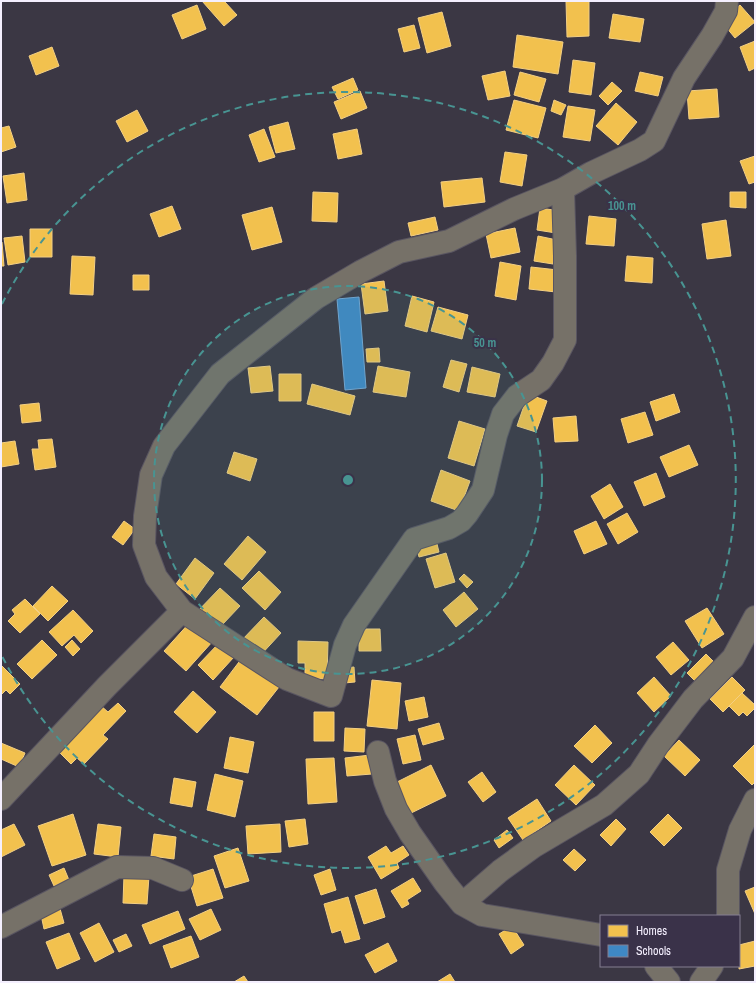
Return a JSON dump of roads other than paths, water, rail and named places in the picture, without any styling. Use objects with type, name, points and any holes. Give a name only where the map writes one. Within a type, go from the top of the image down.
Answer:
[{"type":"street","points":[[563,189],[566,256],[565,340],[553,363],[541,380],[517,396],[503,414],[496,436],[484,490],[467,514],[461,521],[449,528],[414,539],[354,625],[345,645],[331,696],[287,679],[182,611],[156,577],[144,546],[145,516],[151,475],[164,446],[220,374],[316,298],[360,272],[399,252],[449,241],[514,208],[563,189],[591,173],[640,150],[654,141],[684,78],[712,36],[726,11],[727,1]]},
{"type":"street","points":[[1,799],[107,686],[182,611]]},
{"type":"street","points":[[462,904],[500,871],[533,847],[604,805],[639,774],[658,745],[693,699],[733,658],[755,618]]},
{"type":"street","points":[[378,752],[385,781],[396,809],[410,833],[445,883],[462,904],[482,915],[600,935]]},
{"type":"street","points":[[728,915],[728,870],[740,830],[755,800]]},
{"type":"street","points":[[1,927],[117,867],[153,868],[182,880]]},
{"type":"street","points":[[657,967],[669,982]]},
{"type":"street","points":[[701,982],[711,967]]}]
